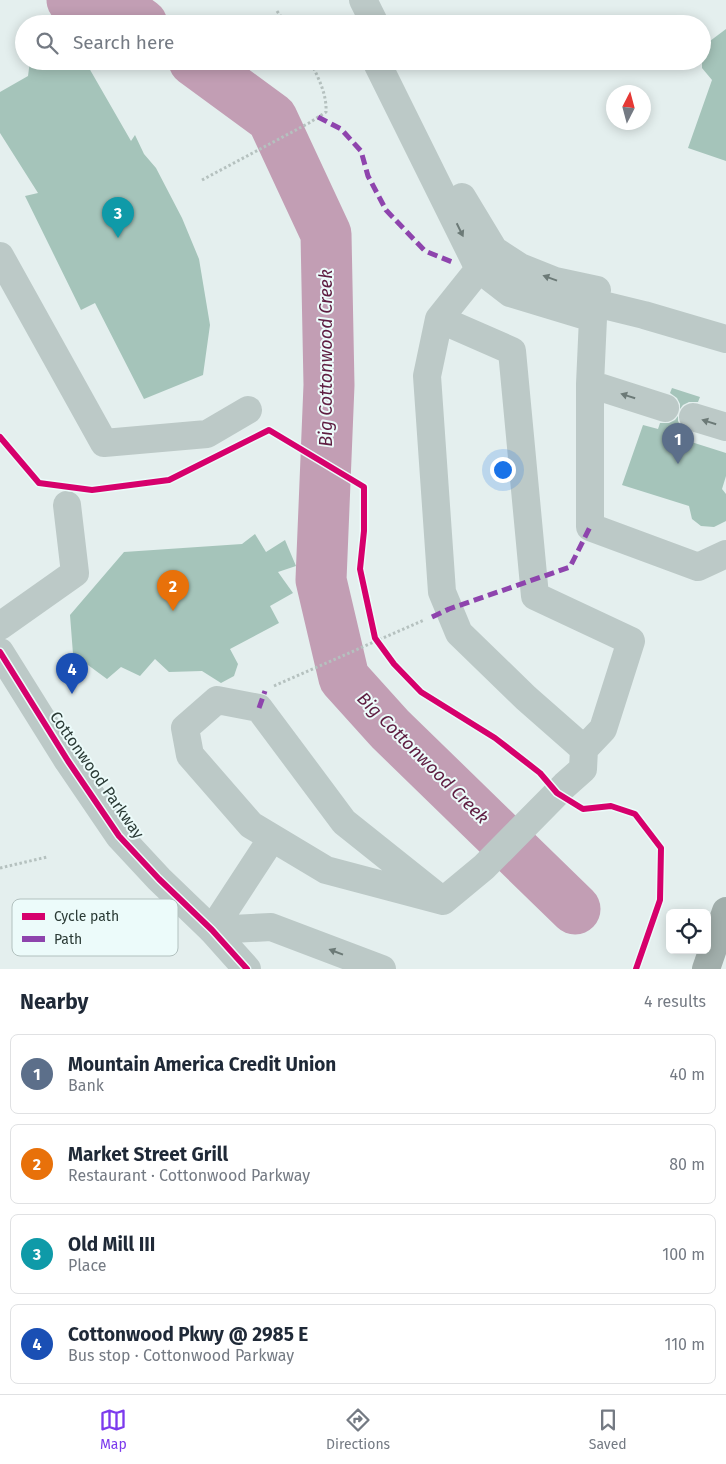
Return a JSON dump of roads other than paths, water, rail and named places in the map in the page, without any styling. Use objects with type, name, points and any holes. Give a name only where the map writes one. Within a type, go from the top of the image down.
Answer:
[{"type":"main road","points":[[706,969],[726,911]]},
{"type":"street","points":[[345,0],[352,15]]},
{"type":"street","points":[[363,0],[370,15]]},
{"type":"street","points":[[380,70],[480,270],[510,293],[595,304],[644,315],[726,339]]},
{"type":"street","points":[[398,70],[463,200],[494,250],[520,267],[555,281],[595,304]]},
{"type":"street","points":[[0,256],[104,444],[206,434],[248,410]]},
{"type":"street","points":[[480,270],[439,319],[427,376],[442,592],[459,633],[526,698],[584,749]]},
{"type":"street","points":[[595,304],[590,384],[590,527],[698,567],[726,554]]},
{"type":"street","points":[[439,319],[512,351],[535,596],[631,641],[603,729],[584,749],[583,769],[484,867],[443,901]]},
{"type":"street","points":[[590,384],[665,408]]},
{"type":"street","points":[[693,417],[726,427]]},
{"type":"street","points":[[0,626],[76,573],[67,505]]},
{"type":"street","name":"Cottonwood Parkway","points":[[0,652],[68,761],[119,836],[159,879],[212,930],[247,969]]},
{"type":"street","points":[[217,700],[259,708],[344,822],[443,901],[326,870],[251,825],[190,755],[185,728],[217,700]]},
{"type":"street","points":[[212,930],[272,838]]},
{"type":"street","points":[[212,930],[271,927],[382,969]]},
{"type":"waterway","name":"Big Cottonwood Creek","points":[[72,0],[119,7],[130,15]]},
{"type":"waterway","name":"Big Cottonwood Creek","points":[[206,70],[272,118],[326,234],[329,385],[321,580],[344,678],[390,729],[575,909]]},
{"type":"place","name":"Old Mill III","points":[[118,238]]},
{"type":"place","name":"Mountain America Credit Union","points":[[678,464]]},
{"type":"place","name":"Market Street Grill","points":[[173,611]]},
{"type":"place","name":"Cottonwood Pkwy @ 2985 E","points":[[72,694]]}]
